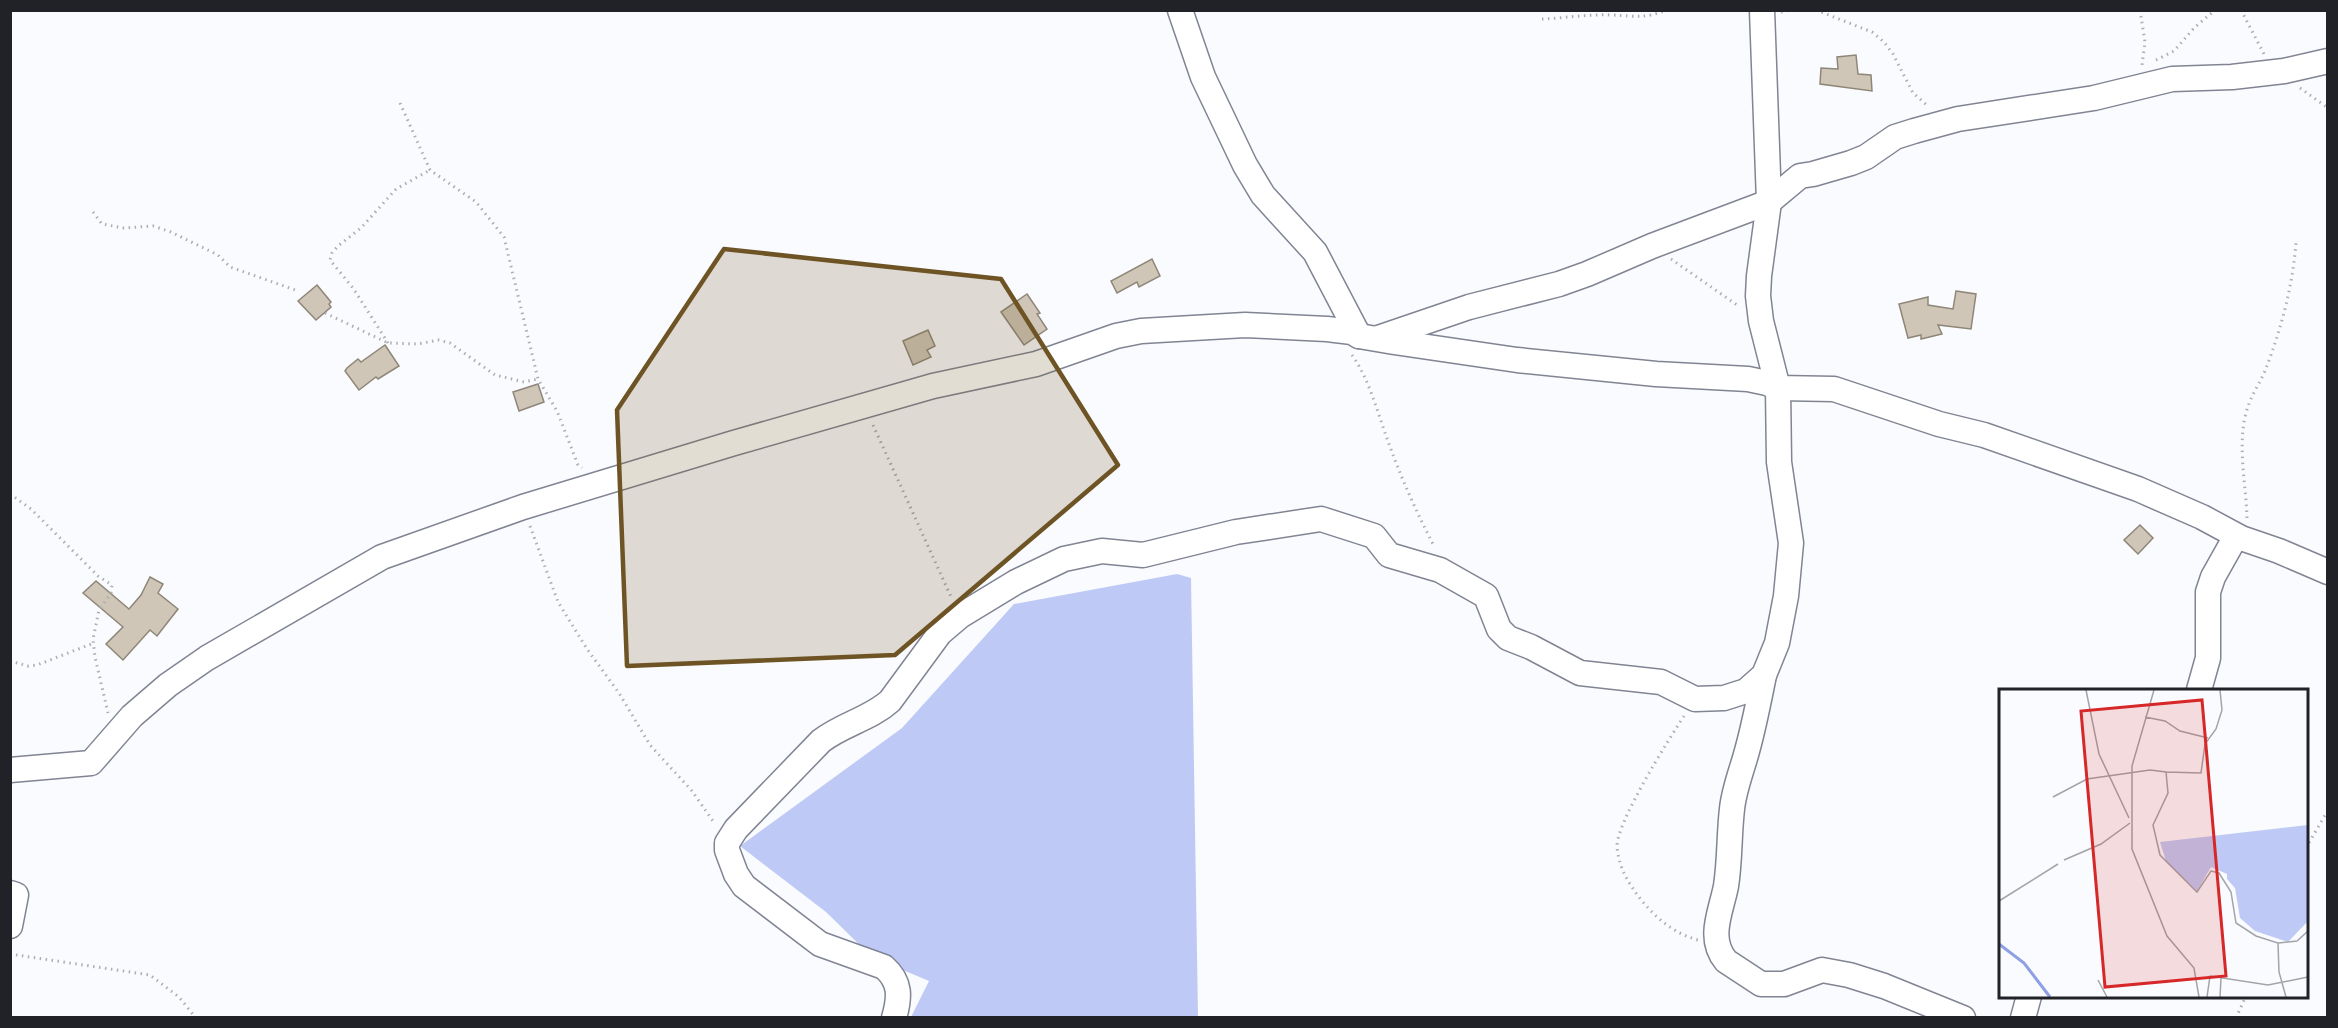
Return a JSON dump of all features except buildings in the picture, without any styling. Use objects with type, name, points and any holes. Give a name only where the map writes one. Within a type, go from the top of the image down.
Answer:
[{"type":"street","points":[[1180,10],[1203,77],[1245,165],[1263,195],[1316,252],[1368,337]]},
{"type":"street","points":[[1762,10],[1769,202],[1759,276],[1761,321],[1778,388],[1779,462],[1791,543],[1786,596],[1777,643],[1764,675],[1753,730],[1732,807],[1726,886],[1718,916],[1717,946],[1726,961],[1761,984],[1784,984],[1822,970],[1884,986],[1963,1017]]},
{"type":"street","points":[[1368,337],[1469,307],[1559,284],[1769,202],[1800,176],[1851,163],[1866,157],[1895,137],[1958,118],[2094,98],[2172,79],[2232,77],[2278,72],[2328,61]]},
{"type":"street","points":[[10,770],[91,763],[132,716],[168,685],[207,658],[382,557],[523,507],[601,483],[933,386],[1035,364],[1116,336],[1141,331],[1245,325],[1327,329],[1517,360],[1656,374],[1748,379],[1767,382],[1778,388],[1834,389],[1984,435],[2138,489],[2202,517],[2241,538],[2328,572]]},
{"type":"street","points":[[894,1017],[899,999],[898,987],[890,971],[820,944],[744,886],[730,860],[728,843],[736,829],[821,741],[836,730],[881,709],[890,701],[940,633],[960,616],[1016,582],[1064,559],[1102,551],[1143,555],[1236,532],[1321,519],[1374,536],[1389,555],[1440,570],[1486,596],[1499,629],[1508,638],[1531,647],[1580,673],[1661,682],[1695,699],[1724,698],[1746,691],[1764,675]]},
{"type":"street","points":[[2199,689],[2208,658],[2208,592],[2213,578],[2241,538]]},
{"type":"street","points":[[10,893],[16,895],[10,926]]},
{"type":"street","points":[[2023,1017],[2028,998]]},
{"type":"path","points":[[1542,19],[1612,15],[1633,18],[1648,17],[1667,10]]},
{"type":"path","points":[[1816,10],[1872,32],[1893,54],[1913,93],[1928,107],[1958,118]]},
{"type":"path","points":[[2140,10],[2145,42],[2141,70],[2148,66]]},
{"type":"path","points":[[2155,61],[2174,51],[2194,28],[2215,10]]},
{"type":"path","points":[[2241,10],[2278,72],[2328,108]]},
{"type":"path","points":[[400,103],[430,170],[476,202],[504,237],[538,380],[557,411],[578,465],[601,483]]},
{"type":"path","points":[[388,343],[353,288],[330,260],[338,246],[362,228],[396,189],[430,170]]},
{"type":"path","points":[[93,212],[102,224],[124,228],[153,226],[171,232],[218,255],[230,267],[295,290]]},
{"type":"path","points":[[2241,538],[2247,502],[2242,476],[2244,418],[2252,392],[2264,373],[2286,304],[2295,263],[2296,242]]},
{"type":"path","points":[[1652,246],[1761,321]]},
{"type":"path","points":[[325,313],[388,343],[418,344],[438,340],[450,343],[495,375],[524,382],[538,380]]},
{"type":"path","points":[[1327,329],[1346,347],[1359,365],[1414,507],[1449,575]]},
{"type":"path","points":[[865,407],[960,616]]},
{"type":"path","points":[[10,494],[31,509],[98,576],[112,585],[111,594],[99,610],[94,643],[95,657],[114,735]]},
{"type":"path","points":[[523,507],[558,602],[587,649],[619,693],[650,745],[692,791],[728,843]]},
{"type":"path","points":[[10,661],[27,666],[37,665],[94,643]]},
{"type":"path","points":[[1695,699],[1669,740],[1623,823],[1617,845],[1620,867],[1630,885],[1656,918],[1688,937],[1717,946]]},
{"type":"path","points":[[2308,846],[2328,810]]},
{"type":"path","points":[[10,954],[150,975],[179,997],[196,1017]]},
{"type":"path","points":[[2236,1017],[2245,998]]},
{"type":"highlighted area","points":[[724,249],[1001,279],[1118,465],[895,655],[627,666],[617,410]]},
{"type":"shaded area","points":[[1177,574],[1191,578],[1198,1017],[911,1017],[929,981],[872,957],[826,912],[740,846],[902,728],[1014,604]]}]
